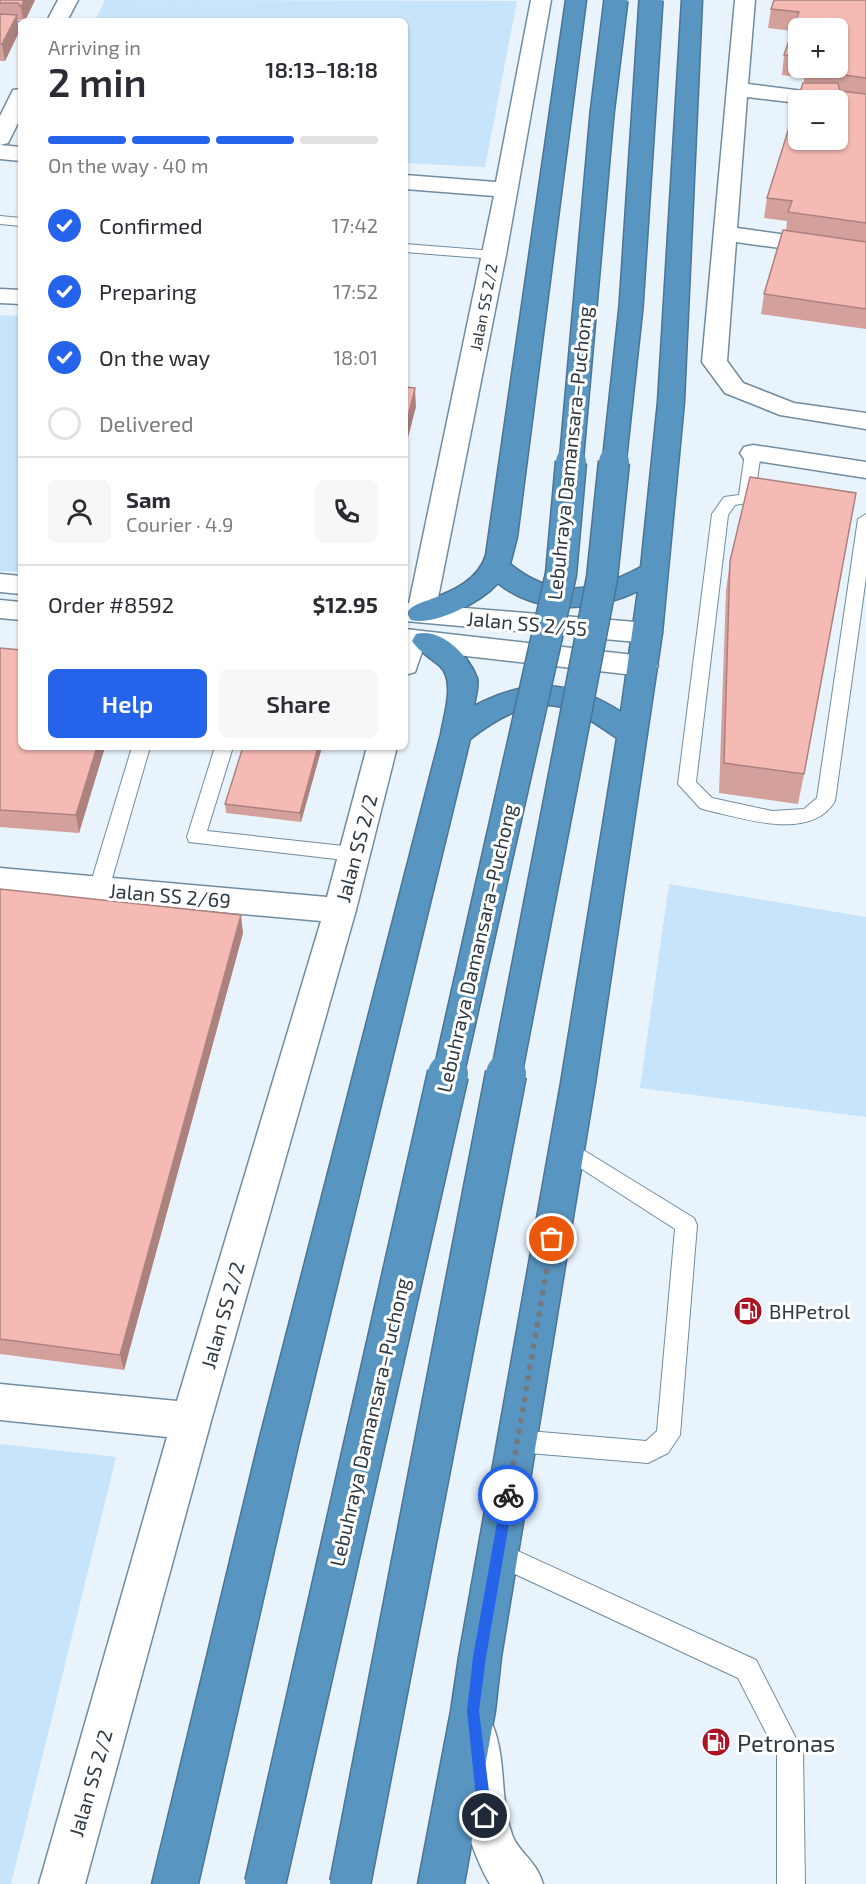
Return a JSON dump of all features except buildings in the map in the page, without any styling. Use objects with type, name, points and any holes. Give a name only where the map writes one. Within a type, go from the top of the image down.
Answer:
[{"type":"highway","points":[[175,1884],[279,1441],[456,734],[463,680],[453,661],[412,635],[464,597],[496,567],[503,537],[576,0]]},
{"type":"highway","name":"Lebuhraya Damansara–Puchong","points":[[265,1884],[561,574],[602,114],[616,0]]},
{"type":"highway","points":[[350,1884],[602,578],[630,307],[651,0]]},
{"type":"highway","points":[[441,1884],[473,1711],[480,1657],[567,1149],[646,649],[671,402],[692,0]]},
{"type":"highway","points":[[496,567],[520,586],[556,598],[580,600],[629,586],[654,571]]},
{"type":"highway","points":[[456,734],[489,709],[533,695],[561,695],[580,702],[632,733]]},
{"type":"street","points":[[59,18],[68,0]]},
{"type":"street","name":"Jalan SS 2/2","points":[[412,635],[494,255],[541,0]]},
{"type":"street","points":[[745,0],[714,362],[734,388],[789,410],[866,421]]},
{"type":"street","points":[[0,85],[18,86]]},
{"type":"street","points":[[736,89],[788,96]]},
{"type":"street","points":[[0,138],[18,101]]},
{"type":"street","points":[[0,152],[18,154]]},
{"type":"street","points":[[408,182],[506,190]]},
{"type":"street","points":[[724,233],[866,253]]},
{"type":"street","points":[[0,296],[18,297]]},
{"type":"street","points":[[753,453],[866,470]]},
{"type":"street","points":[[0,583],[18,585]]},
{"type":"street","points":[[0,609],[18,611]]},
{"type":"street","name":"Jalan SS 2/55","points":[[412,635],[646,649]]},
{"type":"street","name":"Jalan SS 2/2","points":[[62,1884],[191,1421],[340,910],[381,750]]},
{"type":"street","name":"Jalan SS 2/69","points":[[0,880],[340,910]]},
{"type":"street","points":[[0,1402],[191,1421]]},
{"type":"street","points":[[473,1711],[485,1816],[496,1853],[520,1884]]},
{"type":"lane","points":[[0,25],[18,26]]},
{"type":"lane","points":[[0,220],[18,222]]},
{"type":"lane","points":[[408,248],[494,255]]},
{"type":"lane","points":[[753,453],[746,499],[730,501],[720,514],[687,784],[706,803],[772,818],[809,815],[826,801],[866,519]]},
{"type":"lane","points":[[99,889],[140,750]]},
{"type":"lane","points":[[223,750],[195,837],[353,855]]},
{"type":"lane","points":[[517,1441],[648,1452],[660,1445],[668,1435],[686,1226],[567,1149]]},
{"type":"lane","points":[[498,1554],[747,1669],[790,1752],[791,1884]]},
{"type":"shaded area","points":[[105,0],[517,1],[485,167],[408,163],[408,18],[96,18]]},
{"type":"shaded area","points":[[0,315],[18,316],[18,572],[0,571]]},
{"type":"shaded area","points":[[669,884],[866,917],[866,1117],[640,1088]]},
{"type":"shaded area","points":[[0,1444],[116,1457],[11,1884],[0,1884]]},
{"type":"way so far","points":[[508,1495],[552,1239]]},
{"type":"place","name":"BHPetrol","points":[[748,1311]]},
{"type":"place","name":"Petronas","points":[[716,1742]]},
{"type":"route","points":[[485,1816],[473,1711],[508,1495]]}]
